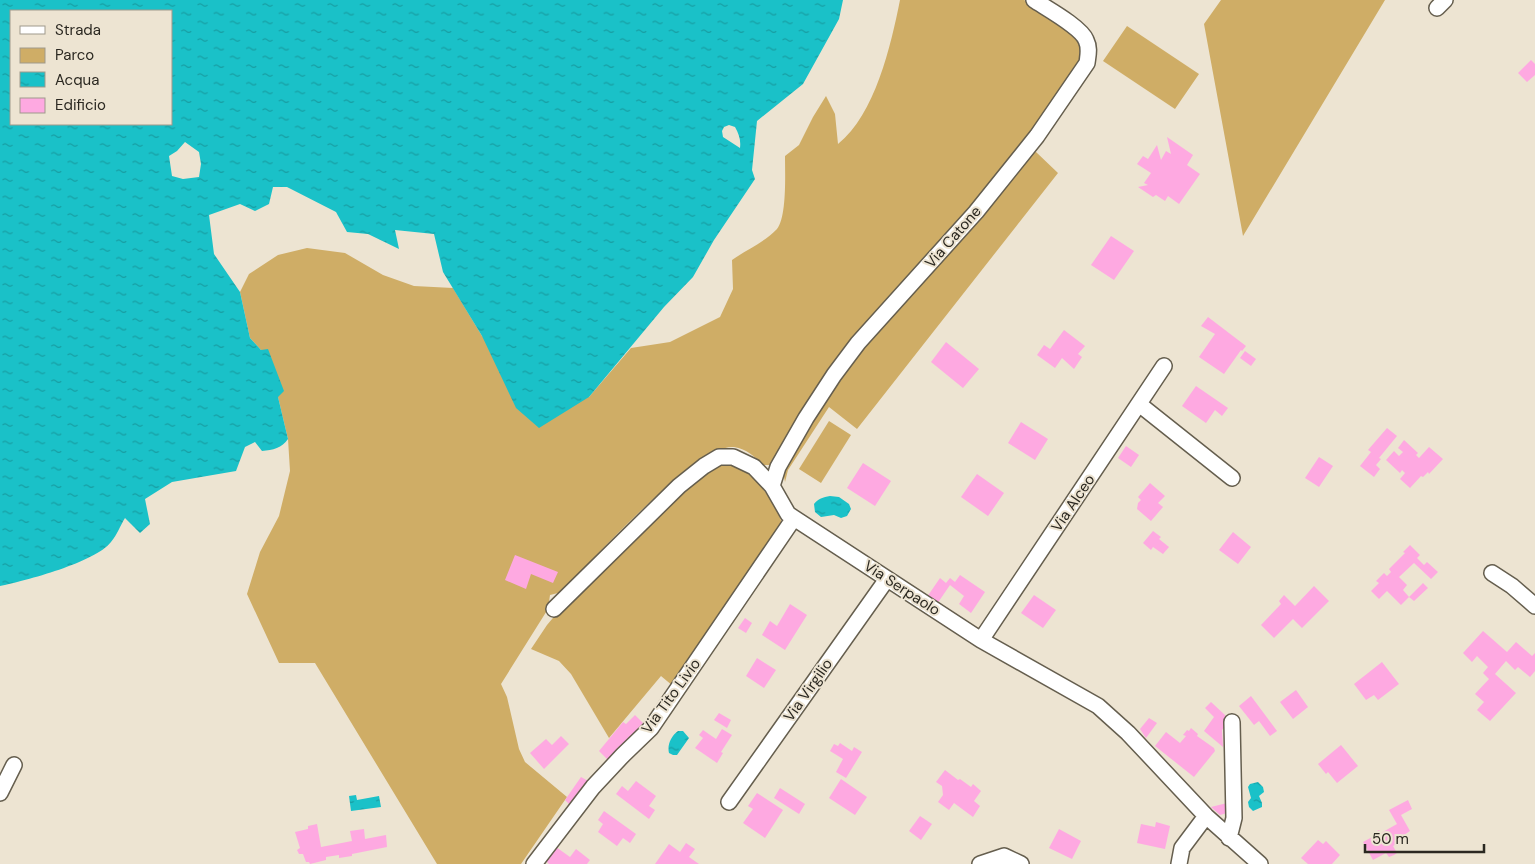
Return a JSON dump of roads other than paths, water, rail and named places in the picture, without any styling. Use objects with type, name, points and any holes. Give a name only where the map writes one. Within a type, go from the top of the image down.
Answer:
[{"type":"street","name":"Via Catone","points":[[772,486],[778,467],[806,418],[834,375],[858,343],[976,212],[1037,136],[1087,63],[1089,51],[1086,39],[1080,31],[1034,0]]},
{"type":"street","name":"Via Alceo","points":[[982,640],[1164,366]]},
{"type":"street","points":[[1139,404],[1232,478]]},
{"type":"street","name":"Via Serpaolo","points":[[554,608],[679,486],[704,466],[719,457],[733,457],[743,460],[754,467],[772,486],[788,514],[982,640],[1098,706],[1128,733],[1206,816],[1260,864]]},
{"type":"street","name":"Via Tito Livio","points":[[534,864],[593,787],[622,755],[651,728],[794,518]]},
{"type":"street","points":[[1492,572],[1535,606]]},
{"type":"street","name":"Via Virgilio","points":[[729,802],[887,579]]},
{"type":"street","points":[[1229,838],[1234,818],[1232,722]]},
{"type":"street","points":[[0,793],[14,765]]},
{"type":"street","points":[[1179,864],[1182,848],[1206,816]]},
{"type":"street","points":[[980,864],[1004,856],[1021,864]]},
{"type":"water","points":[[0,0],[843,0],[839,19],[803,84],[757,121],[752,170],[755,179],[714,240],[693,277],[664,307],[589,397],[539,428],[516,408],[482,336],[443,272],[434,234],[395,230],[399,249],[368,234],[347,232],[336,212],[287,187],[273,187],[269,204],[255,211],[240,204],[209,215],[214,254],[240,292],[250,338],[261,350],[268,349],[284,391],[278,397],[288,439],[283,445],[270,450],[262,451],[255,442],[245,447],[236,471],[172,482],[145,499],[150,524],[140,533],[125,518],[111,542],[91,557],[59,570],[0,586]],"holes":[[[729,125],[735,127],[739,137],[740,148],[723,137],[722,131],[724,127]],[[185,142],[199,152],[201,164],[199,177],[183,179],[172,176],[169,156],[177,151]]]},
{"type":"water","points":[[830,496],[839,497],[849,504],[851,509],[847,516],[841,518],[834,515],[821,517],[815,512],[814,504]]},
{"type":"water","points":[[678,731],[683,731],[689,738],[677,755],[673,755],[669,753],[669,744],[673,735]]},
{"type":"water","points":[[1258,782],[1263,787],[1264,792],[1259,796],[1262,807],[1253,811],[1249,807],[1248,802],[1251,798],[1248,787],[1250,784]]},
{"type":"water","points":[[356,795],[357,800],[379,796],[381,807],[351,811],[349,796]]}]
